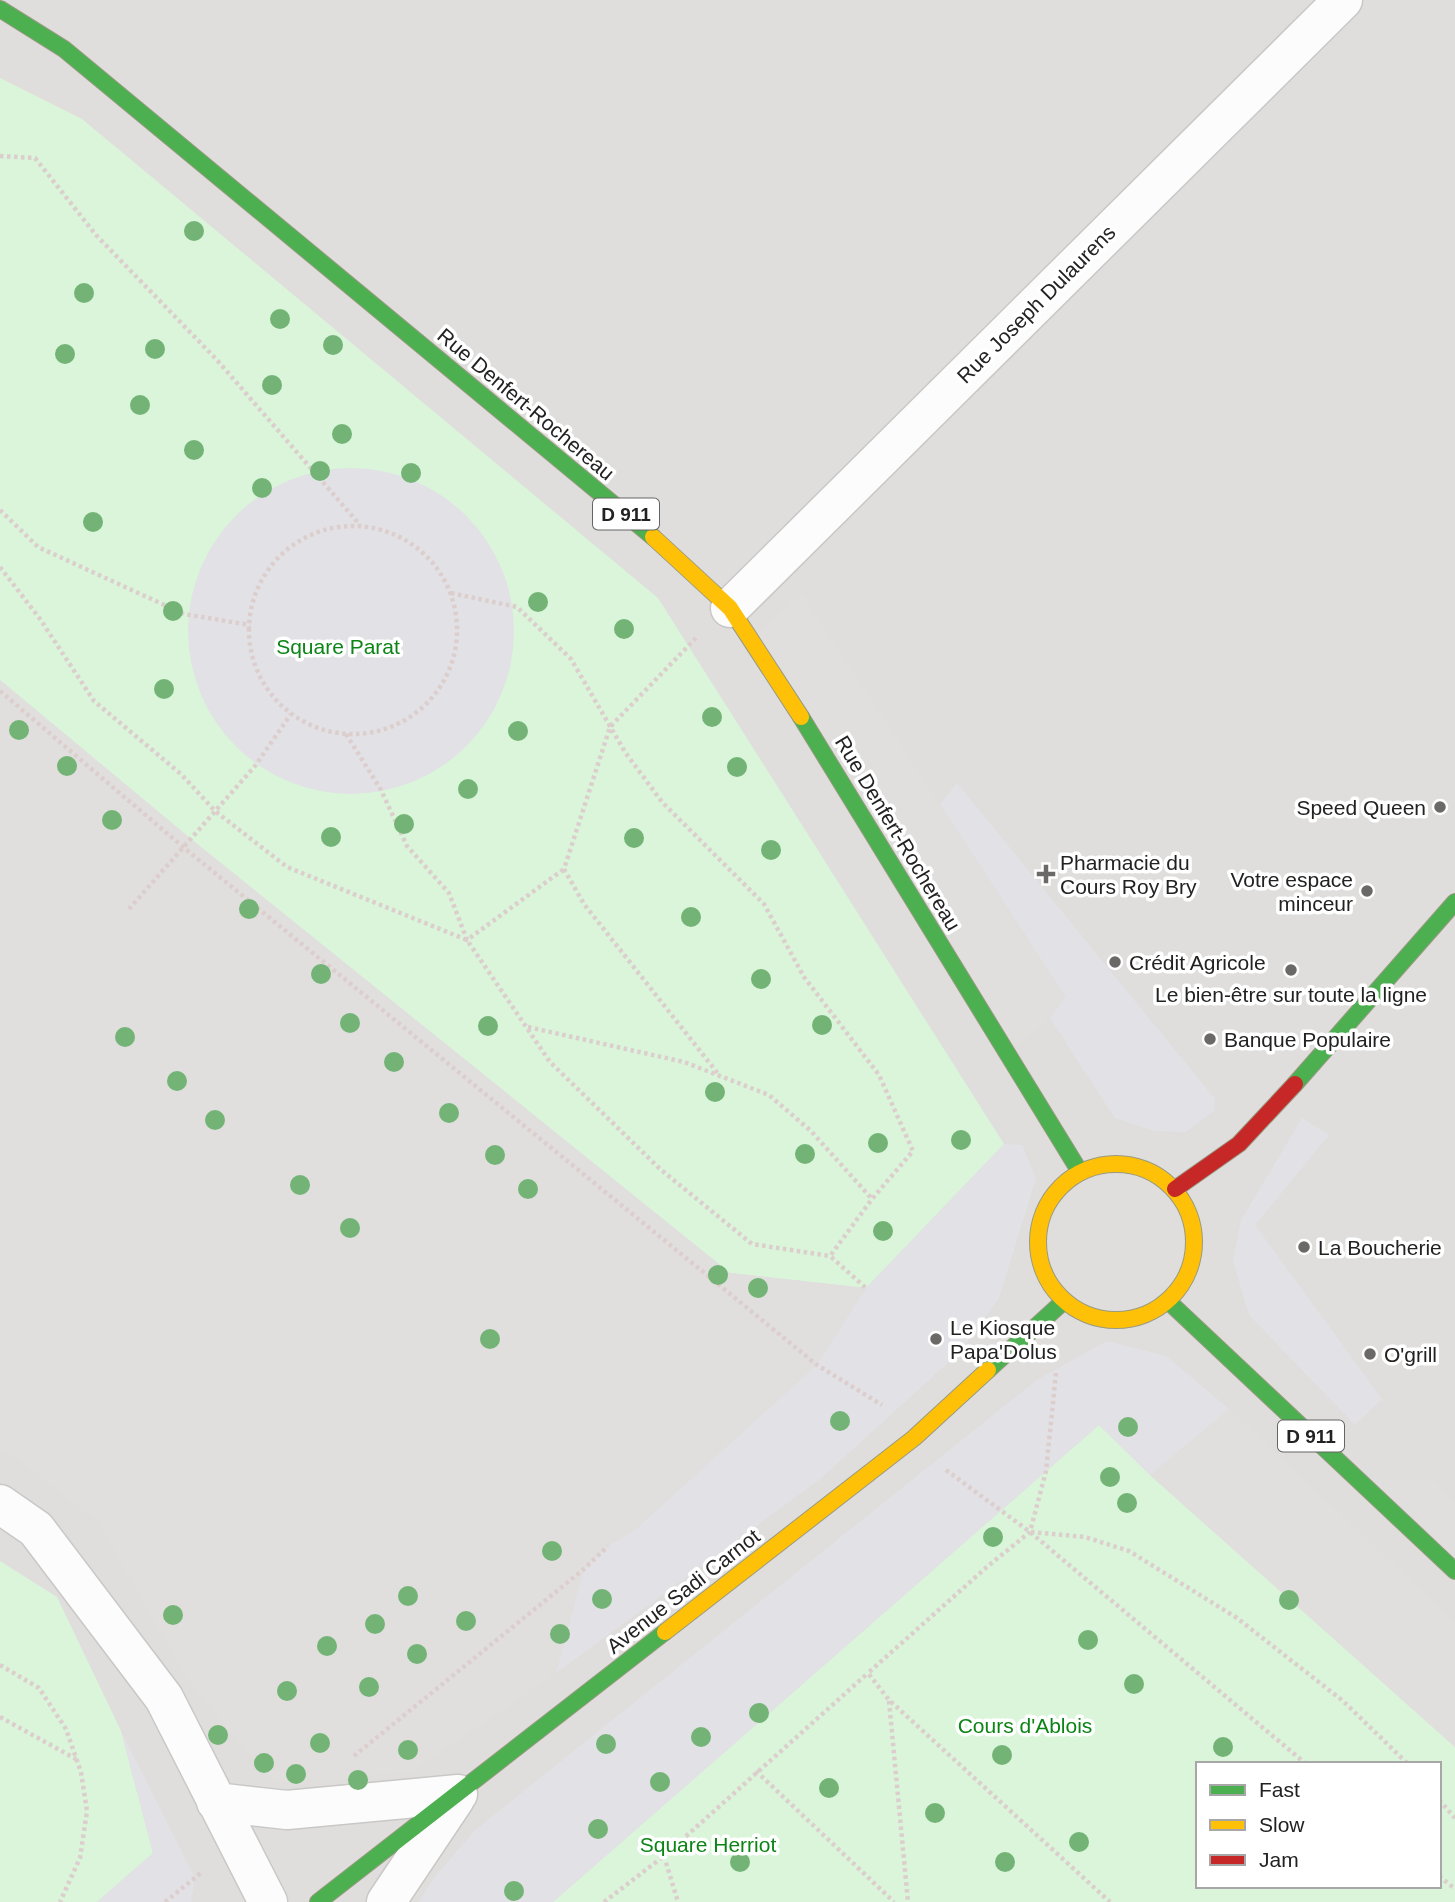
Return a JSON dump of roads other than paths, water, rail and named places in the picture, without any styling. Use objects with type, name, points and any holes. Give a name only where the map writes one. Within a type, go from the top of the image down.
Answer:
[{"type":"main road","name":"Rue Denfert-Rochereau","points":[[0,9],[75,58],[661,544],[730,608],[819,744],[1080,1172]]},
{"type":"main road","points":[[1175,1189],[1239,1144],[1321,1056],[1455,902]]},
{"type":"main road","points":[[1105,1164],[1131,1164],[1155,1173],[1175,1189],[1188,1211],[1194,1234],[1193,1259],[1184,1282],[1168,1301],[1149,1314],[1128,1320],[1105,1320],[1083,1314],[1064,1301],[1048,1281],[1039,1257],[1038,1233],[1045,1208],[1060,1187],[1080,1172],[1105,1164]]},
{"type":"main road","name":"Avenue Sadi Carnot","points":[[318,1902],[914,1438],[1064,1301]]},
{"type":"main road","name":"D 911","points":[[1168,1301],[1455,1571]]},
{"type":"street","name":"Rue Joseph Dulaurens","points":[[730,608],[1343,0]]},
{"type":"street","points":[[0,1504],[36,1529],[164,1698],[237,1846],[268,1902]]},
{"type":"street","points":[[216,1802],[287,1810],[458,1794]]},
{"type":"street","points":[[386,1902],[458,1794]]},
{"type":"place","name":"Speed Queen","points":[[1440,807]]},
{"type":"place","name":"Pharmacie du Cours Roy Bry","points":[[1046,874]]},
{"type":"place","name":"Votre espace minceur","points":[[1367,891]]},
{"type":"place","name":"Crédit Agricole","points":[[1115,962]]},
{"type":"place","name":"Le bien-être sur toute la ligne","points":[[1291,970]]},
{"type":"place","name":"Banque Populaire","points":[[1210,1039]]},
{"type":"place","name":"La Boucherie","points":[[1304,1247]]},
{"type":"place","name":"Le Kiosque Papa'Dolus","points":[[936,1339]]},
{"type":"place","name":"O'grill","points":[[1370,1354]]},
{"type":"park label","name":"Square Parat","points":[[338,646]]},
{"type":"park label","name":"Cours d'Ablois","points":[[1025,1725]]},
{"type":"park label","name":"Square Herriot","points":[[708,1844]]}]
